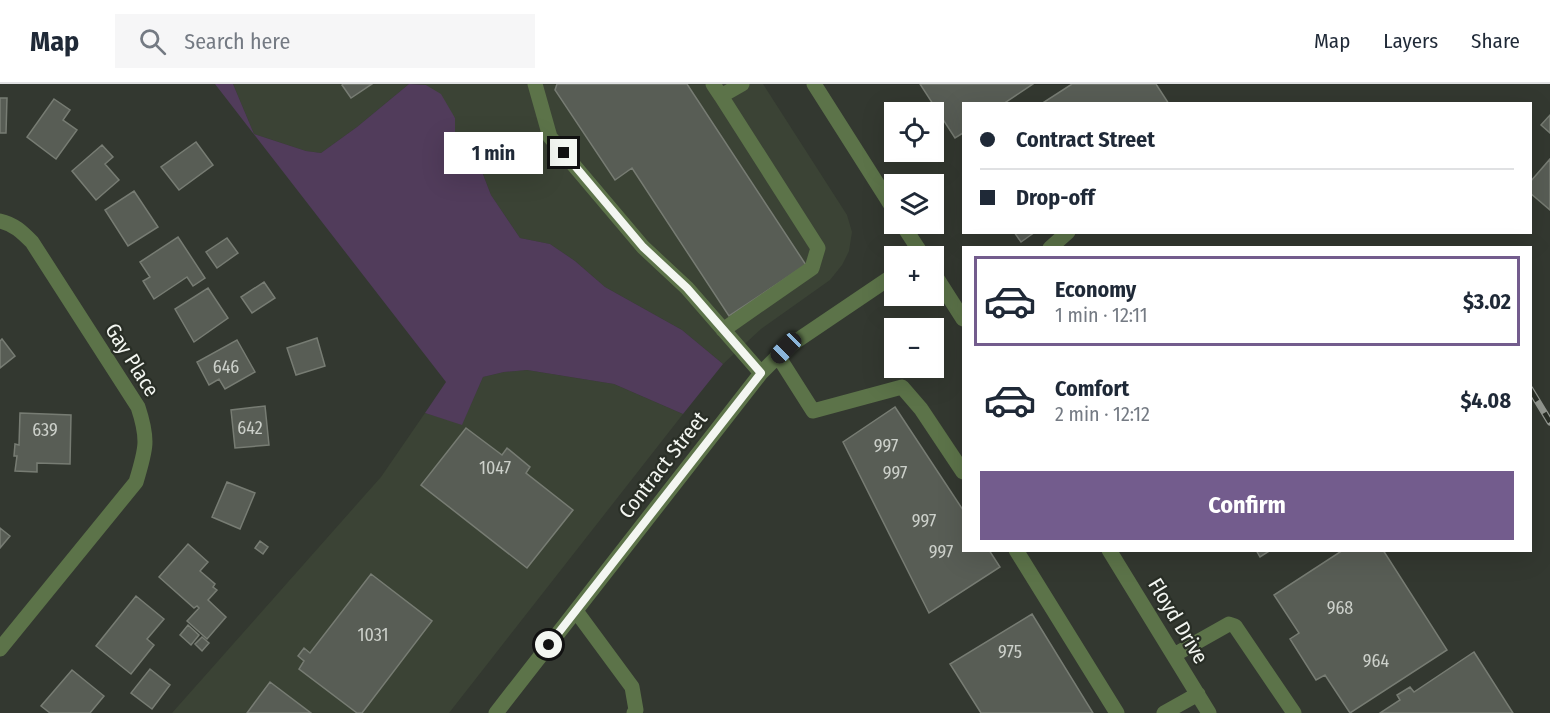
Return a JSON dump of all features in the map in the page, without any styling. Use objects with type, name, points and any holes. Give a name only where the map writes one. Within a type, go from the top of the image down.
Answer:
[{"type":"street","points":[[535,84],[550,137],[643,247],[687,288],[761,373]]},
{"type":"street","points":[[723,330],[812,268],[818,248],[717,90],[741,84]]},
{"type":"street","points":[[814,84],[884,194]]},
{"type":"street","name":"Gay Place","points":[[0,221],[9,223],[20,230],[32,242],[138,407],[147,438],[136,482],[0,649]]},
{"type":"street","points":[[1052,246],[1066,234]]},
{"type":"street","name":"Contract Street","points":[[496,713],[761,373],[786,348],[884,282]]},
{"type":"street","points":[[944,289],[962,317]]},
{"type":"street","points":[[777,356],[813,411],[902,387],[921,409],[962,470]]},
{"type":"street","points":[[1017,552],[1117,713]]},
{"type":"street","name":"Floyd Drive","points":[[1110,552],[1209,713]]},
{"type":"street","points":[[576,611],[632,687],[636,710],[634,713]]},
{"type":"street","points":[[1174,655],[1229,624],[1235,626],[1294,713]]},
{"type":"street","points":[[1164,713],[1198,694]]},
{"type":"shaded area","points":[[215,84],[233,84],[254,134],[306,151],[321,153],[409,84],[426,85],[441,94],[455,118],[455,134],[474,151],[491,195],[520,238],[550,244],[575,261],[605,287],[682,330],[723,364],[683,414],[614,384],[527,370],[483,377],[462,425],[425,413],[446,382]]},
{"type":"shaded area","points":[[233,84],[409,84],[321,153],[306,151],[254,134]]},
{"type":"shaded area","points":[[413,84],[763,84],[847,215],[852,232],[849,251],[842,265],[830,280],[761,329],[723,364],[682,330],[605,287],[575,261],[550,244],[520,238],[491,195],[474,151],[455,133],[455,118],[426,85]]},
{"type":"shaded area","points":[[527,370],[614,384],[683,414],[449,713],[172,713],[381,477],[425,413],[462,424],[483,377]]},
{"type":"building","points":[[343,84],[372,84],[351,98]]},
{"type":"building","points":[[557,84],[687,84],[806,265],[729,316],[632,168],[615,180],[555,90]]},
{"type":"building","points":[[920,84],[1033,84],[1006,102],[962,102],[962,134],[955,138],[944,121],[944,102],[932,102]]},
{"type":"building","points":[[1072,84],[1156,84],[1168,102],[1044,102]]},
{"type":"building","points":[[0,98],[7,98],[6,133],[0,133]]},
{"type":"building","points":[[54,99],[70,110],[63,120],[77,130],[56,159],[27,137]]},
{"type":"building","points":[[1550,115],[1550,133],[1541,125]]},
{"type":"building","points":[[196,142],[213,165],[179,190],[161,167]]},
{"type":"building","points":[[102,145],[113,157],[105,164],[119,180],[96,200],[72,171]]},
{"type":"building","points":[[1550,159],[1550,210],[1532,195],[1532,180]]},
{"type":"building","points":[[134,191],[158,227],[128,246],[105,210]]},
{"type":"building","points":[[1015,234],[1032,234],[1021,242]]},
{"type":"building","points":[[178,237],[205,278],[193,286],[187,277],[154,299],[143,281],[150,277],[140,262]]},
{"type":"building","points":[[227,238],[238,253],[217,268],[206,252]]},
{"type":"building","points":[[264,282],[275,298],[252,313],[241,297]]},
{"type":"building","points":[[208,288],[228,318],[194,342],[175,309]]},
{"type":"building","points":[[317,338],[325,366],[296,375],[287,348]]},
{"type":"building","points":[[2,339],[15,356],[0,368],[0,341]]},
{"type":"building","points":[[237,340],[255,372],[225,389],[219,379],[209,385],[197,362]]},
{"type":"building","points":[[265,406],[269,445],[235,448],[231,410]]},
{"type":"building","points":[[895,407],[962,508],[962,552],[990,552],[1000,567],[929,613],[843,442]]},
{"type":"building","points":[[20,413],[71,415],[70,464],[37,463],[37,472],[15,471],[17,456],[14,456],[15,444],[19,445]]},
{"type":"building","points":[[466,428],[502,455],[507,448],[530,467],[526,473],[573,510],[527,568],[421,485]]},
{"type":"building","points":[[227,482],[255,493],[240,529],[212,517]]},
{"type":"building","points":[[0,528],[10,536],[0,548]]},
{"type":"building","points":[[260,541],[268,547],[263,554],[255,548]]},
{"type":"building","points":[[188,544],[208,562],[200,571],[215,584],[213,587],[217,590],[208,600],[226,617],[207,639],[187,621],[199,608],[197,606],[194,608],[159,577]]},
{"type":"building","points":[[1257,552],[1268,552],[1260,557]]},
{"type":"building","points":[[1340,552],[1384,552],[1447,650],[1350,713],[1325,675],[1316,680],[1290,639],[1299,633],[1274,595]]},
{"type":"building","points":[[371,574],[432,621],[362,713],[357,713],[299,669],[304,661],[298,656],[304,648],[310,653]]},
{"type":"building","points":[[136,596],[164,619],[147,639],[154,645],[131,674],[96,646]]},
{"type":"building","points":[[1032,614],[1093,713],[981,713],[950,664]]},
{"type":"building","points":[[188,625],[199,635],[191,645],[180,635]]},
{"type":"building","points":[[202,637],[209,643],[202,651],[195,644]]},
{"type":"building","points":[[1474,652],[1513,713],[1380,713],[1400,700],[1397,695],[1410,687],[1414,692]]},
{"type":"building","points":[[150,669],[170,685],[152,709],[131,693]]},
{"type":"building","points":[[72,670],[104,696],[90,713],[50,713],[41,706]]},
{"type":"building","points":[[270,682],[311,713],[247,713]]},
{"type":"railway","points":[[1532,392],[1550,422]]},
{"type":"route","points":[[549,645],[761,373],[687,288],[643,247],[564,153]]}]
